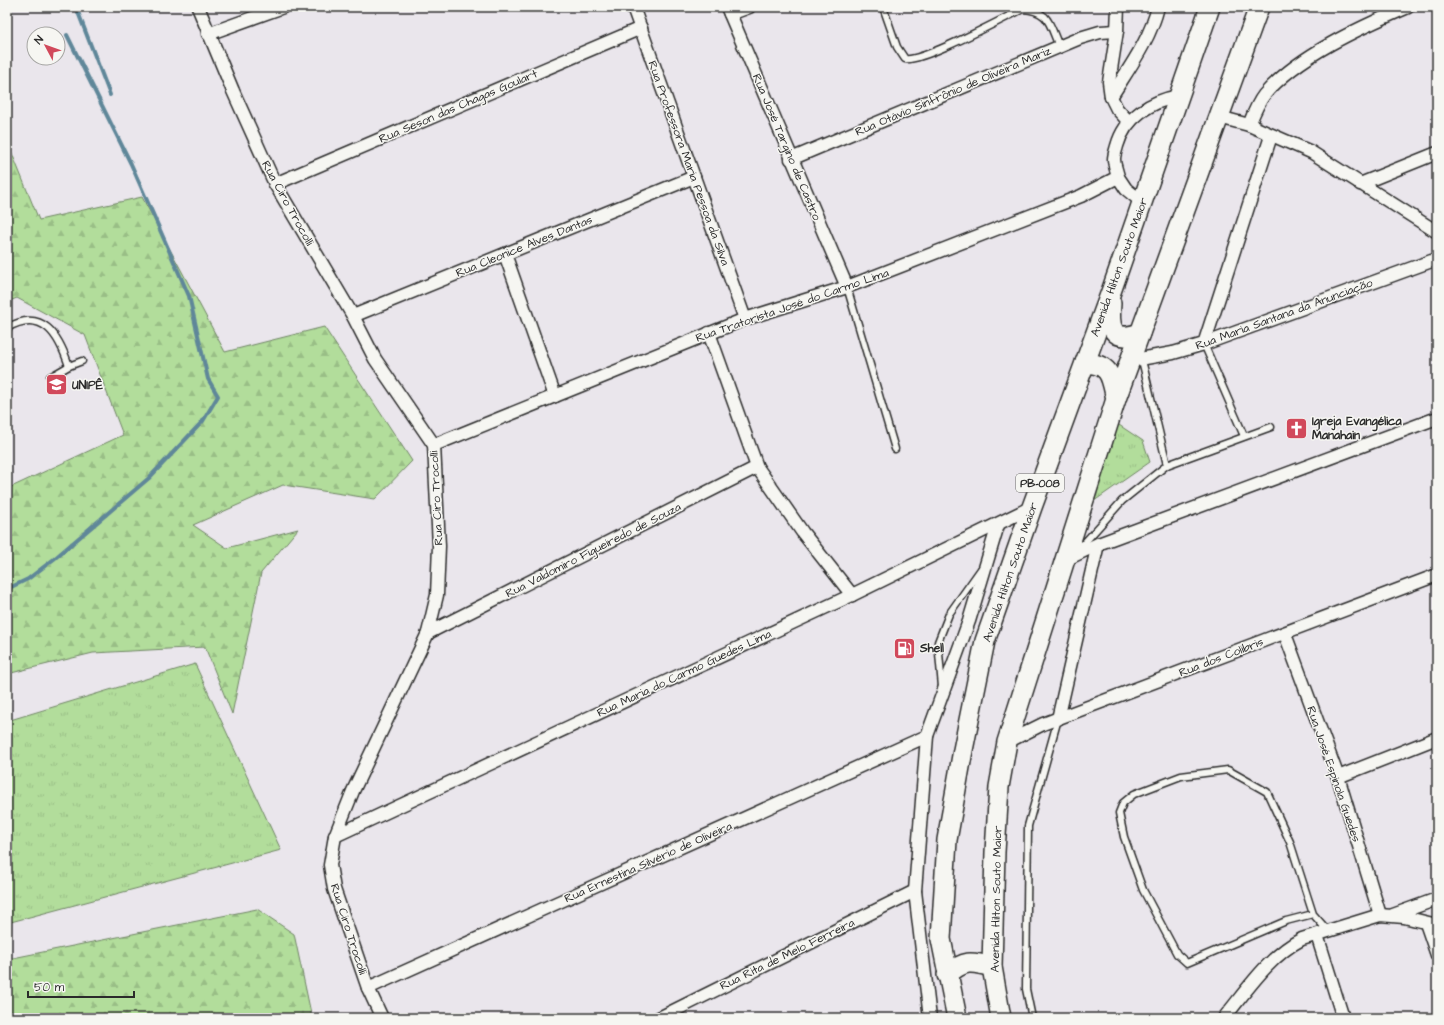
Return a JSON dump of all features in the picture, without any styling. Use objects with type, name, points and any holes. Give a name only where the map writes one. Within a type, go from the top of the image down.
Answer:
[{"type":"main road","name":"Avenida Hilton Souto Maior","points":[[957,1018],[947,975],[941,939],[948,840],[963,750],[986,641],[1032,507],[1112,289],[1210,7]]},
{"type":"main road","name":"Avenida Hilton Souto Maior","points":[[1001,1018],[992,967],[995,845],[999,787],[1007,742],[1070,557],[1116,399],[1135,360],[1140,333],[1259,7]]},
{"type":"main road","points":[[1112,289],[1109,320],[1111,328],[1115,333],[1122,336],[1129,337],[1140,333]]},
{"type":"main road","points":[[1085,363],[1098,364],[1106,369],[1112,381],[1116,399]]},
{"type":"main road","points":[[947,975],[962,963],[979,963],[992,967]]},
{"type":"street","name":"Rua Ciro Trocolli","points":[[198,7],[208,34],[275,184],[353,316],[375,359],[434,445],[439,546],[437,595],[428,633],[353,790],[335,836],[330,865],[334,889],[368,988],[382,1018]]},
{"type":"street","points":[[208,34],[283,7]]},
{"type":"street","name":"Rua Professora Maria Pessoa da Silva","points":[[633,7],[744,319]]},
{"type":"street","points":[[729,11],[749,7]]},
{"type":"street","points":[[1118,7],[1117,31],[1109,82],[1111,97],[1117,109],[1129,122]]},
{"type":"street","points":[[1111,97],[1148,36],[1154,24],[1158,7]]},
{"type":"street","points":[[1249,125],[1255,109],[1263,95],[1282,77],[1318,50],[1408,7]]},
{"type":"street","name":"Rua José Targino de Castro","points":[[729,11],[847,288]]},
{"type":"street","name":"Rua Seson das Chagas Goulart","points":[[275,184],[641,28]]},
{"type":"street","name":"Rua Otávio Sinfrônio de Oliveira Mariz","points":[[791,159],[1059,46],[1100,32],[1117,31]]},
{"type":"street","points":[[1142,202],[1126,189],[1118,177],[1114,158],[1119,139],[1129,122],[1145,108],[1163,99],[1179,96]]},
{"type":"street","points":[[1219,117],[1249,125],[1271,136],[1311,152],[1437,232]]},
{"type":"street","points":[[1204,344],[1271,136]]},
{"type":"street","points":[[1360,184],[1437,153]]},
{"type":"street","name":"Rua Cleonice Alves Dantas","points":[[353,316],[694,177]]},
{"type":"street","name":"Rua Tratorista José do Carmo Lima","points":[[434,445],[744,319],[847,288],[1081,196],[1118,177]]},
{"type":"street","points":[[505,254],[555,396]]},
{"type":"street","name":"Rua Maria Santana da Anunciação","points":[[1135,360],[1173,353],[1204,344],[1437,259]]},
{"type":"street","points":[[709,333],[757,467],[803,533],[852,595]]},
{"type":"street","points":[[1070,557],[1098,544],[1437,418]]},
{"type":"street","name":"Rua Valdomiro Figueiredo de Souza","points":[[428,633],[757,467]]},
{"type":"street","name":"Rua Maria do Carmo Guedes Lima","points":[[335,836],[852,595],[998,525],[1032,507]]},
{"type":"street","name":"Avenida Hilton Souto Maior","points":[[930,1018],[915,891],[927,736],[969,621],[998,525]]},
{"type":"street","points":[[1058,718],[1098,544]]},
{"type":"street","name":"Rua dos Colibris","points":[[1007,742],[1058,718],[1285,634],[1437,575]]},
{"type":"street","name":"Rua José Espinola Guedes","points":[[1285,634],[1386,915]]},
{"type":"street","name":"Rua Ernestina Silvério de Oliveira","points":[[368,988],[927,736]]},
{"type":"street","points":[[1338,778],[1437,738]]},
{"type":"street","name":"Rua Rita de Melo Ferreira","points":[[659,1018],[915,891]]},
{"type":"street","points":[[1224,1018],[1277,956],[1290,945],[1302,939],[1437,899]]},
{"type":"street","points":[[1386,915],[1432,924],[1437,955]]},
{"type":"street","points":[[1316,935],[1343,1018]]},
{"type":"lane","points":[[891,7],[884,8],[898,47],[905,60],[912,60],[937,51],[1023,9],[1037,10],[1045,17],[1059,46]]},
{"type":"lane","points":[[847,288],[895,449]]},
{"type":"lane","points":[[7,328],[28,321],[43,324],[57,337],[69,366]]},
{"type":"lane","points":[[1204,344],[1244,436]]},
{"type":"lane","points":[[1135,360],[1167,465]]},
{"type":"lane","points":[[50,377],[69,366],[82,361]]},
{"type":"lane","points":[[1070,557],[1122,501],[1167,465],[1271,426]]},
{"type":"lane","points":[[942,695],[938,642],[948,614],[988,560]]},
{"type":"lane","points":[[1032,1018],[1026,989],[1028,826],[1058,718]]},
{"type":"lane","points":[[1313,914],[1286,921],[1187,963],[1177,954],[1143,890],[1124,837],[1119,813],[1123,803],[1134,794],[1180,776],[1228,770],[1267,792],[1290,842],[1313,914],[1328,931]]},
{"type":"green space","points":[[7,141],[39,220],[142,197],[225,352],[324,327],[412,461],[375,499],[283,485],[193,525],[227,548],[298,529],[261,573],[232,714],[205,647],[93,653],[7,674],[7,489],[123,435],[85,335],[17,298],[7,302]]},
{"type":"green space","points":[[1110,419],[1143,441],[1150,462],[1074,515]]},
{"type":"green space","points":[[195,664],[281,850],[7,923],[7,721]]},
{"type":"green space","points":[[257,909],[294,934],[312,1018],[7,1018],[8,959]]},
{"type":"waterway","points":[[76,7],[110,95]]},
{"type":"waterway","points":[[7,589],[28,579],[54,559],[149,478],[203,421],[218,396],[208,379],[189,296],[131,164],[67,35]]},
{"type":"place","name":"UNIPÊ","points":[[56,385]]},
{"type":"place","name":"Igreja Evangélica Manahain","points":[[1297,428]]},
{"type":"place","name":"Shell","points":[[904,648]]}]
